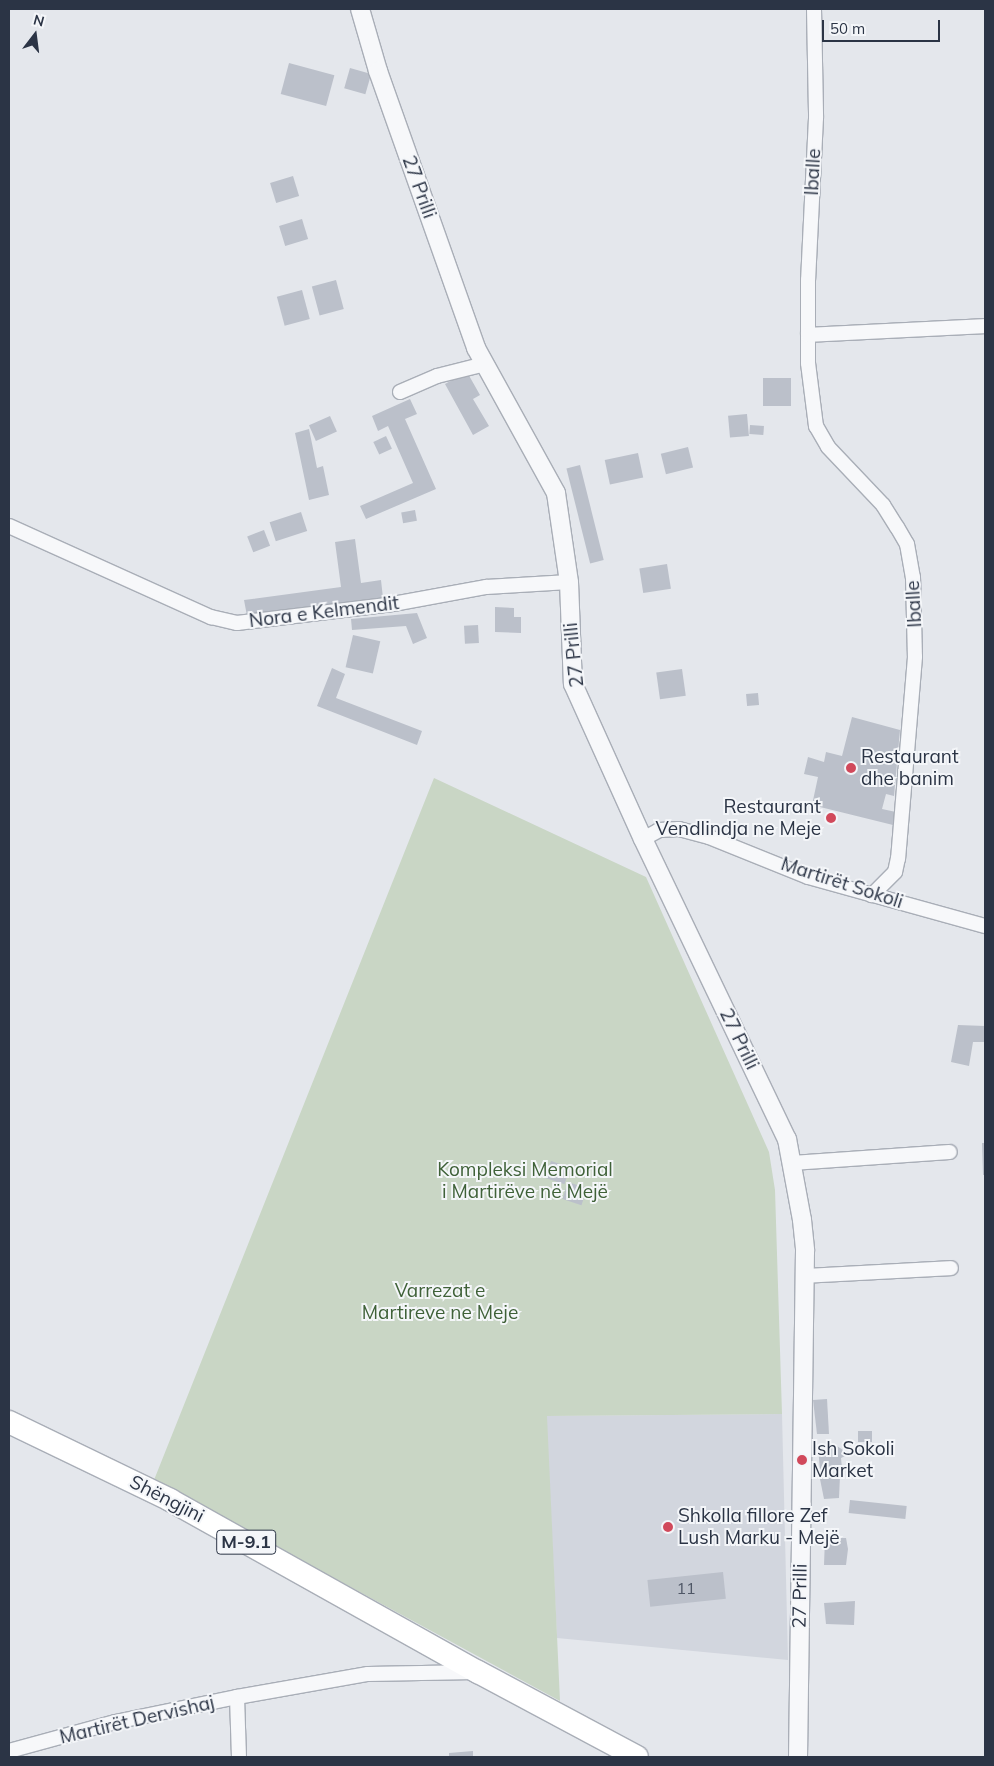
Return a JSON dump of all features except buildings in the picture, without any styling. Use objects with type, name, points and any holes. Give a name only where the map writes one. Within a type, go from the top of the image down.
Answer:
[{"type":"main road","name":"Shëngjini","points":[[9,1422],[170,1500],[478,1672]]},
{"type":"main road","name":"M-9.1","points":[[478,1672],[638,1757]]},
{"type":"street","name":"27 Prilli","points":[[360,9],[381,80],[476,348],[556,493],[569,582],[573,684],[643,839],[787,1139],[802,1220],[804,1276],[798,1757]]},
{"type":"street","name":"Iballe","points":[[814,9],[816,118],[808,280],[808,335],[813,403],[820,435],[828,447],[882,505],[907,544],[913,576],[915,657],[898,858],[894,872],[872,895]]},
{"type":"street","points":[[808,335],[985,326]]},
{"type":"street","points":[[400,392],[438,376],[485,364]]},
{"type":"street","name":"Nora e Kelmendit","points":[[9,526],[211,616],[238,623],[392,604],[486,587],[569,582]]},
{"type":"street","name":"Martirët Sokoli","points":[[643,839],[659,830],[679,829],[709,837],[808,876],[985,926]]},
{"type":"street","points":[[792,1163],[950,1152]]},
{"type":"street","points":[[804,1276],[951,1268]]},
{"type":"street","name":"Martirët Dervishaj","points":[[9,1751],[115,1722],[237,1697],[368,1674],[478,1672]]},
{"type":"street","name":"Martirët Dervishaj","points":[[237,1697],[240,1757]]},
{"type":"shaded area","name":"Shkolla fillore Zef Lush Marku - Mejë","points":[[782,1414],[788,1660],[557,1638],[546,1416]]},
{"type":"green space","name":"Kompleksi Memorial i Martirëve në Mejë","points":[[434,778],[646,877],[769,1152],[775,1190],[782,1414],[547,1416],[560,1701],[154,1480]]},
{"type":"place","name":"Restaurant dhe banim","points":[[851,768]]},
{"type":"place","name":"Restaurant Vendlindja ne Meje","points":[[831,818]]},
{"type":"place","name":"Ish Sokoli Market","points":[[802,1460]]},
{"type":"place","name":"Shkolla fillore Zef Lush Marku - Mejë","points":[[668,1527]]},
{"type":"park label","name":"Varrezat e Martireve ne Meje","points":[[440,1302]]}]
